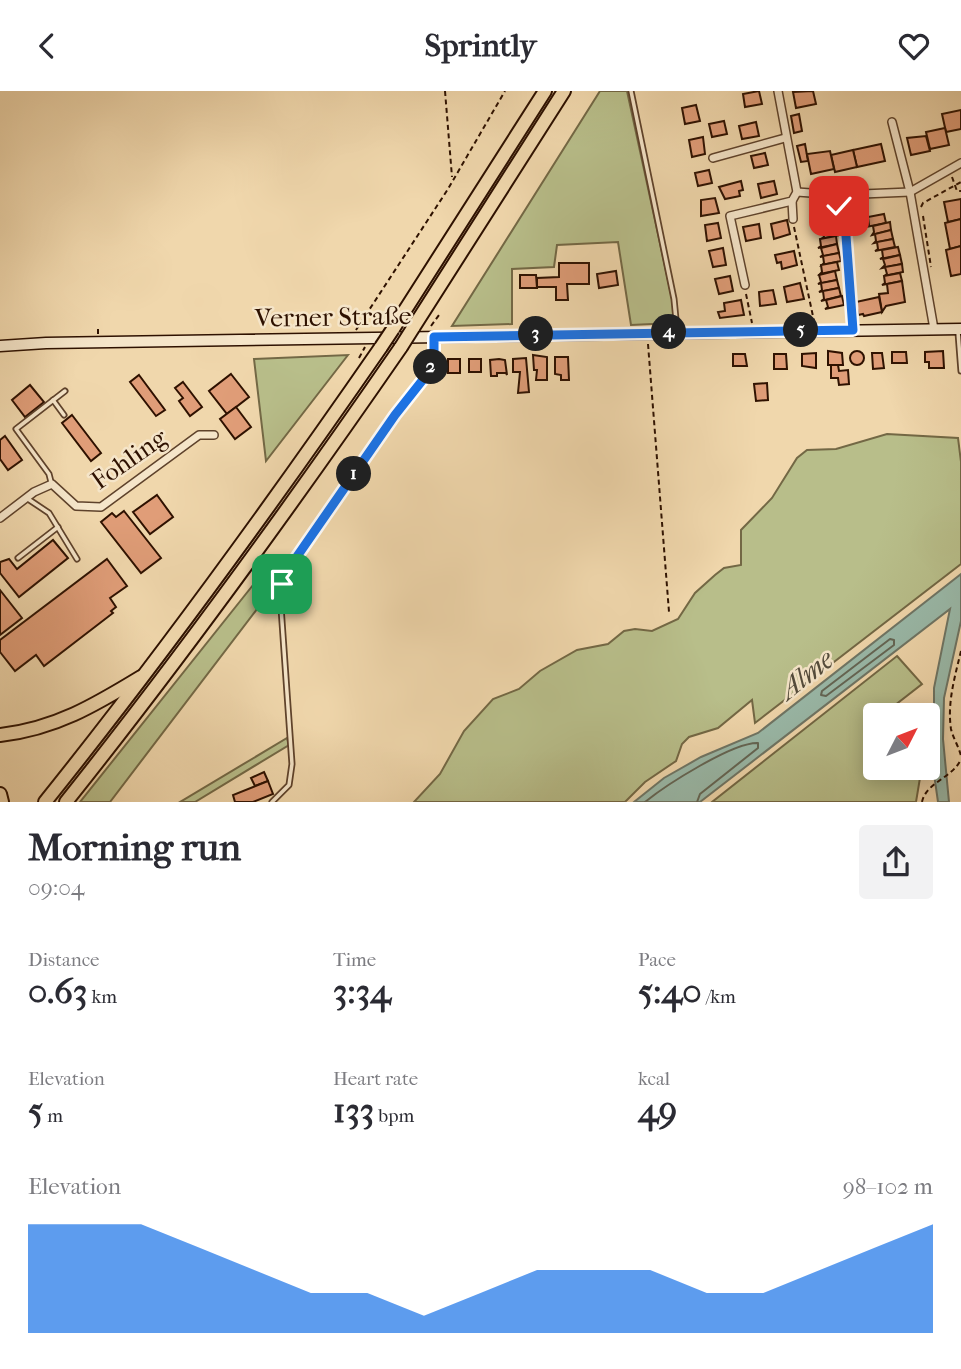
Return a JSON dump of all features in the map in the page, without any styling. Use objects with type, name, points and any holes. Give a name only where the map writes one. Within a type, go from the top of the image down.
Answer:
[{"type":"highway","points":[[45,802],[147,673],[298,468],[393,329],[545,91]]},
{"type":"highway","points":[[66,802],[237,580],[401,347],[565,91]]},
{"type":"highway","points":[[0,735],[42,728],[66,720],[147,673]]},
{"type":"highway","points":[[0,794],[2,802]]},
{"type":"main road","name":"Verner Straße","points":[[0,346],[355,338],[432,332],[646,333],[959,329]]},
{"type":"street","points":[[778,91],[797,192],[792,201],[793,219]]},
{"type":"street","points":[[892,121],[910,192],[934,329]]},
{"type":"street","points":[[713,158],[785,138]]},
{"type":"street","points":[[797,192],[839,195],[910,192],[961,163]]},
{"type":"street","points":[[745,285],[730,216],[792,201]]},
{"type":"street","name":"Fohling","points":[[0,518],[26,498],[52,484],[76,506],[86,509],[101,507],[199,435],[214,435]]},
{"type":"lane","points":[[631,91],[674,299],[677,332]]},
{"type":"lane","points":[[959,329],[961,371]]},
{"type":"lane","points":[[272,802],[289,785],[292,764],[280,593],[284,577],[395,415],[429,372],[434,358],[432,332]]},
{"type":"lane","points":[[52,484],[49,474],[16,429],[65,391]]},
{"type":"lane","points":[[53,400],[64,415]]},
{"type":"lane","points":[[26,498],[43,507],[77,559]]},
{"type":"lane","points":[[18,558],[58,527]]},
{"type":"path","points":[[445,91],[452,178]]},
{"type":"path","points":[[355,338],[357,326],[448,189],[505,91]]},
{"type":"path","points":[[958,183],[961,186]]},
{"type":"path","points":[[958,183],[957,191],[961,191]]},
{"type":"path","points":[[924,268],[933,267],[921,207],[923,203],[958,183]]},
{"type":"path","points":[[839,195],[850,276],[848,288],[853,330]]},
{"type":"path","points":[[793,219],[815,330]]},
{"type":"path","points":[[745,285],[753,331]]},
{"type":"path","points":[[432,332],[439,314]]},
{"type":"path","points":[[646,333],[670,612]]},
{"type":"path","points":[[359,358],[365,350]]},
{"type":"path","points":[[922,802],[924,793],[948,775],[961,760],[952,731],[951,692],[961,650]]},
{"type":"green space","points":[[600,91],[627,91],[674,308],[673,323],[631,325],[618,242],[557,245],[554,267],[512,269],[512,324],[452,326]]},
{"type":"green space","points":[[348,355],[266,461],[254,359]]},
{"type":"green space","points":[[887,434],[958,438],[961,462],[961,564],[755,723],[752,700],[718,728],[689,737],[682,744],[676,761],[645,782],[625,802],[414,802],[440,774],[464,731],[493,699],[519,689],[540,671],[577,650],[608,644],[624,631],[652,631],[678,619],[695,593],[715,575],[724,568],[741,565],[741,530],[772,498],[797,458],[807,450],[836,449]]},
{"type":"green space","points":[[257,580],[270,592],[110,802],[80,802]]},
{"type":"green space","points":[[897,656],[922,684],[898,703],[863,703],[863,781],[920,781],[916,802],[712,802]]},
{"type":"green space","points":[[287,738],[289,745],[195,802],[180,802]]},
{"type":"water","points":[[961,574],[961,621],[944,698],[943,739],[949,802],[938,802],[935,781],[940,781],[940,703],[934,703],[934,688],[950,609],[700,802],[634,802],[664,778],[701,757],[758,733]]},
{"type":"building","points":[[759,91],[762,104],[745,107],[743,94]]},
{"type":"building","points":[[813,91],[816,104],[796,108],[793,92]]},
{"type":"building","points":[[696,105],[700,121],[685,124],[682,108]]},
{"type":"building","points":[[961,110],[961,129],[946,132],[942,114]]},
{"type":"building","points":[[799,114],[802,131],[794,133],[791,116]]},
{"type":"building","points":[[724,121],[727,134],[712,137],[709,124]]},
{"type":"building","points":[[756,122],[759,136],[742,139],[739,126]]},
{"type":"building","points":[[945,128],[949,145],[930,149],[926,132]]},
{"type":"building","points":[[926,136],[930,151],[911,155],[907,138]]},
{"type":"building","points":[[703,137],[705,154],[692,157],[689,140]]},
{"type":"building","points":[[805,144],[808,161],[801,162],[797,146]]},
{"type":"building","points":[[881,144],[885,161],[857,167],[853,150]]},
{"type":"building","points":[[853,150],[857,167],[835,172],[831,155]]},
{"type":"building","points":[[830,151],[834,169],[811,174],[807,154]]},
{"type":"building","points":[[765,153],[768,165],[754,168],[751,156]]},
{"type":"building","points":[[709,170],[712,183],[698,186],[695,173]]},
{"type":"building","points":[[741,181],[743,190],[739,191],[740,196],[725,199],[719,187]]},
{"type":"building","points":[[774,181],[777,194],[761,198],[758,184]]},
{"type":"building","points":[[715,198],[719,213],[701,216],[701,200]]},
{"type":"building","points":[[961,199],[961,219],[948,222],[944,202]]},
{"type":"building","points":[[884,214],[886,223],[866,227],[869,225],[868,217]]},
{"type":"building","points":[[836,218],[838,226],[819,230],[822,228],[820,221]]},
{"type":"building","points":[[961,219],[961,246],[950,249],[945,223]]},
{"type":"building","points":[[787,220],[790,234],[774,239],[771,224]]},
{"type":"building","points":[[890,222],[891,230],[872,235],[873,226]]},
{"type":"building","points":[[718,223],[721,238],[707,241],[705,225]]},
{"type":"building","points":[[759,224],[761,238],[746,241],[743,227]]},
{"type":"building","points":[[838,226],[840,235],[821,239],[824,237],[822,230]]},
{"type":"building","points":[[891,230],[893,239],[874,243],[875,234]]},
{"type":"building","points":[[836,236],[837,244],[818,248],[821,246],[820,239]]},
{"type":"building","points":[[893,239],[895,247],[875,251],[878,249],[877,242]]},
{"type":"building","points":[[837,244],[839,253],[820,257],[823,255],[821,248]]},
{"type":"building","points":[[961,246],[961,274],[951,276],[946,250]]},
{"type":"building","points":[[898,247],[900,255],[880,259],[883,257],[882,250]]},
{"type":"building","points":[[723,248],[726,265],[713,267],[709,251]]},
{"type":"building","points":[[794,251],[797,265],[782,269],[781,262],[777,263],[775,255]]},
{"type":"building","points":[[839,253],[841,261],[822,265],[823,256]]},
{"type":"building","points":[[900,255],[902,264],[882,268],[885,265],[883,259]]},
{"type":"building","points":[[837,262],[839,270],[820,274],[821,265]]},
{"type":"building","points":[[559,263],[589,263],[589,284],[567,284],[568,300],[556,300],[556,287],[537,287],[537,278],[559,277]]},
{"type":"building","points":[[902,264],[903,272],[884,276],[887,274],[885,267]]},
{"type":"building","points":[[616,271],[618,285],[599,288],[597,274]]},
{"type":"building","points":[[835,271],[837,280],[818,284],[821,282],[819,275]]},
{"type":"building","points":[[900,273],[902,281],[882,285],[885,283],[884,276]]},
{"type":"building","points":[[520,275],[536,275],[537,288],[520,288]]},
{"type":"building","points":[[730,276],[733,291],[719,294],[715,279]]},
{"type":"building","points":[[837,280],[839,288],[819,292],[822,290],[821,283]]},
{"type":"building","points":[[902,281],[905,302],[886,306],[882,312],[879,294],[888,293],[887,284]]},
{"type":"building","points":[[800,283],[804,299],[787,302],[784,287]]},
{"type":"building","points":[[839,288],[841,296],[821,301],[824,299],[823,291]]},
{"type":"building","points":[[773,290],[776,304],[760,306],[759,292]]},
{"type":"building","points":[[842,296],[844,305],[825,309],[828,307],[826,300]]},
{"type":"building","points":[[879,297],[882,312],[858,315],[856,302]]},
{"type":"building","points":[[741,300],[744,315],[720,318],[718,312],[725,311],[724,303]]},
{"type":"building","points":[[828,351],[842,353],[843,365],[828,365]]},
{"type":"building","points":[[854,351],[860,351],[864,358],[860,365],[854,365],[850,361],[850,355]]},
{"type":"building","points":[[943,351],[944,368],[929,368],[929,362],[925,362],[925,352]]},
{"type":"building","points":[[892,352],[906,352],[907,363],[892,363]]},
{"type":"building","points":[[816,353],[816,368],[802,366],[802,354]]},
{"type":"building","points":[[872,353],[882,353],[884,368],[873,369]]},
{"type":"building","points":[[733,354],[745,354],[747,366],[733,366]]},
{"type":"building","points":[[774,354],[786,354],[787,369],[774,369]]},
{"type":"building","points":[[533,355],[547,357],[547,380],[536,380],[537,370],[534,370]]},
{"type":"building","points":[[555,357],[568,357],[569,380],[561,380],[561,375],[555,374]]},
{"type":"building","points":[[526,358],[529,392],[518,393],[520,372],[513,372],[513,359]]},
{"type":"building","points":[[448,359],[460,359],[460,373],[448,373]]},
{"type":"building","points":[[469,359],[481,359],[481,372],[469,372]]},
{"type":"building","points":[[490,360],[505,360],[507,375],[497,373],[497,376],[491,376]]},
{"type":"building","points":[[831,365],[838,365],[839,371],[848,370],[849,384],[839,385],[838,378],[831,378]]},
{"type":"building","points":[[231,374],[249,397],[227,414],[209,391]]},
{"type":"building","points":[[139,375],[165,410],[156,416],[130,382]]},
{"type":"building","points":[[183,382],[202,407],[190,416],[179,401],[183,398],[175,388]]},
{"type":"building","points":[[767,383],[768,400],[756,401],[754,384]]},
{"type":"building","points":[[30,385],[44,402],[25,417],[12,400]]},
{"type":"building","points":[[236,407],[251,427],[235,439],[220,419]]},
{"type":"building","points":[[72,415],[101,453],[91,461],[62,423]]},
{"type":"building","points":[[5,436],[22,460],[8,470],[0,459],[0,440]]},
{"type":"building","points":[[157,495],[173,517],[150,534],[133,512]]},
{"type":"building","points":[[124,511],[161,558],[141,573],[101,522],[112,513],[116,517]]},
{"type":"building","points":[[53,540],[68,558],[19,597],[0,573],[0,562],[9,559],[17,569]]},
{"type":"building","points":[[107,559],[127,586],[110,598],[116,607],[111,611],[113,613],[44,666],[36,655],[15,671],[0,652],[0,640]]},
{"type":"building","points":[[0,590],[22,618],[0,635]]},
{"type":"building","points":[[264,772],[268,781],[255,786],[251,778]]},
{"type":"building","points":[[268,781],[273,794],[253,802],[235,802],[233,795]]},
{"type":"route","points":[[282,584],[289,568],[395,415],[429,372],[434,358],[434,337],[853,330],[846,236],[839,206]]},
{"type":"water label","name":"Alme","points":[[806,674]]}]
